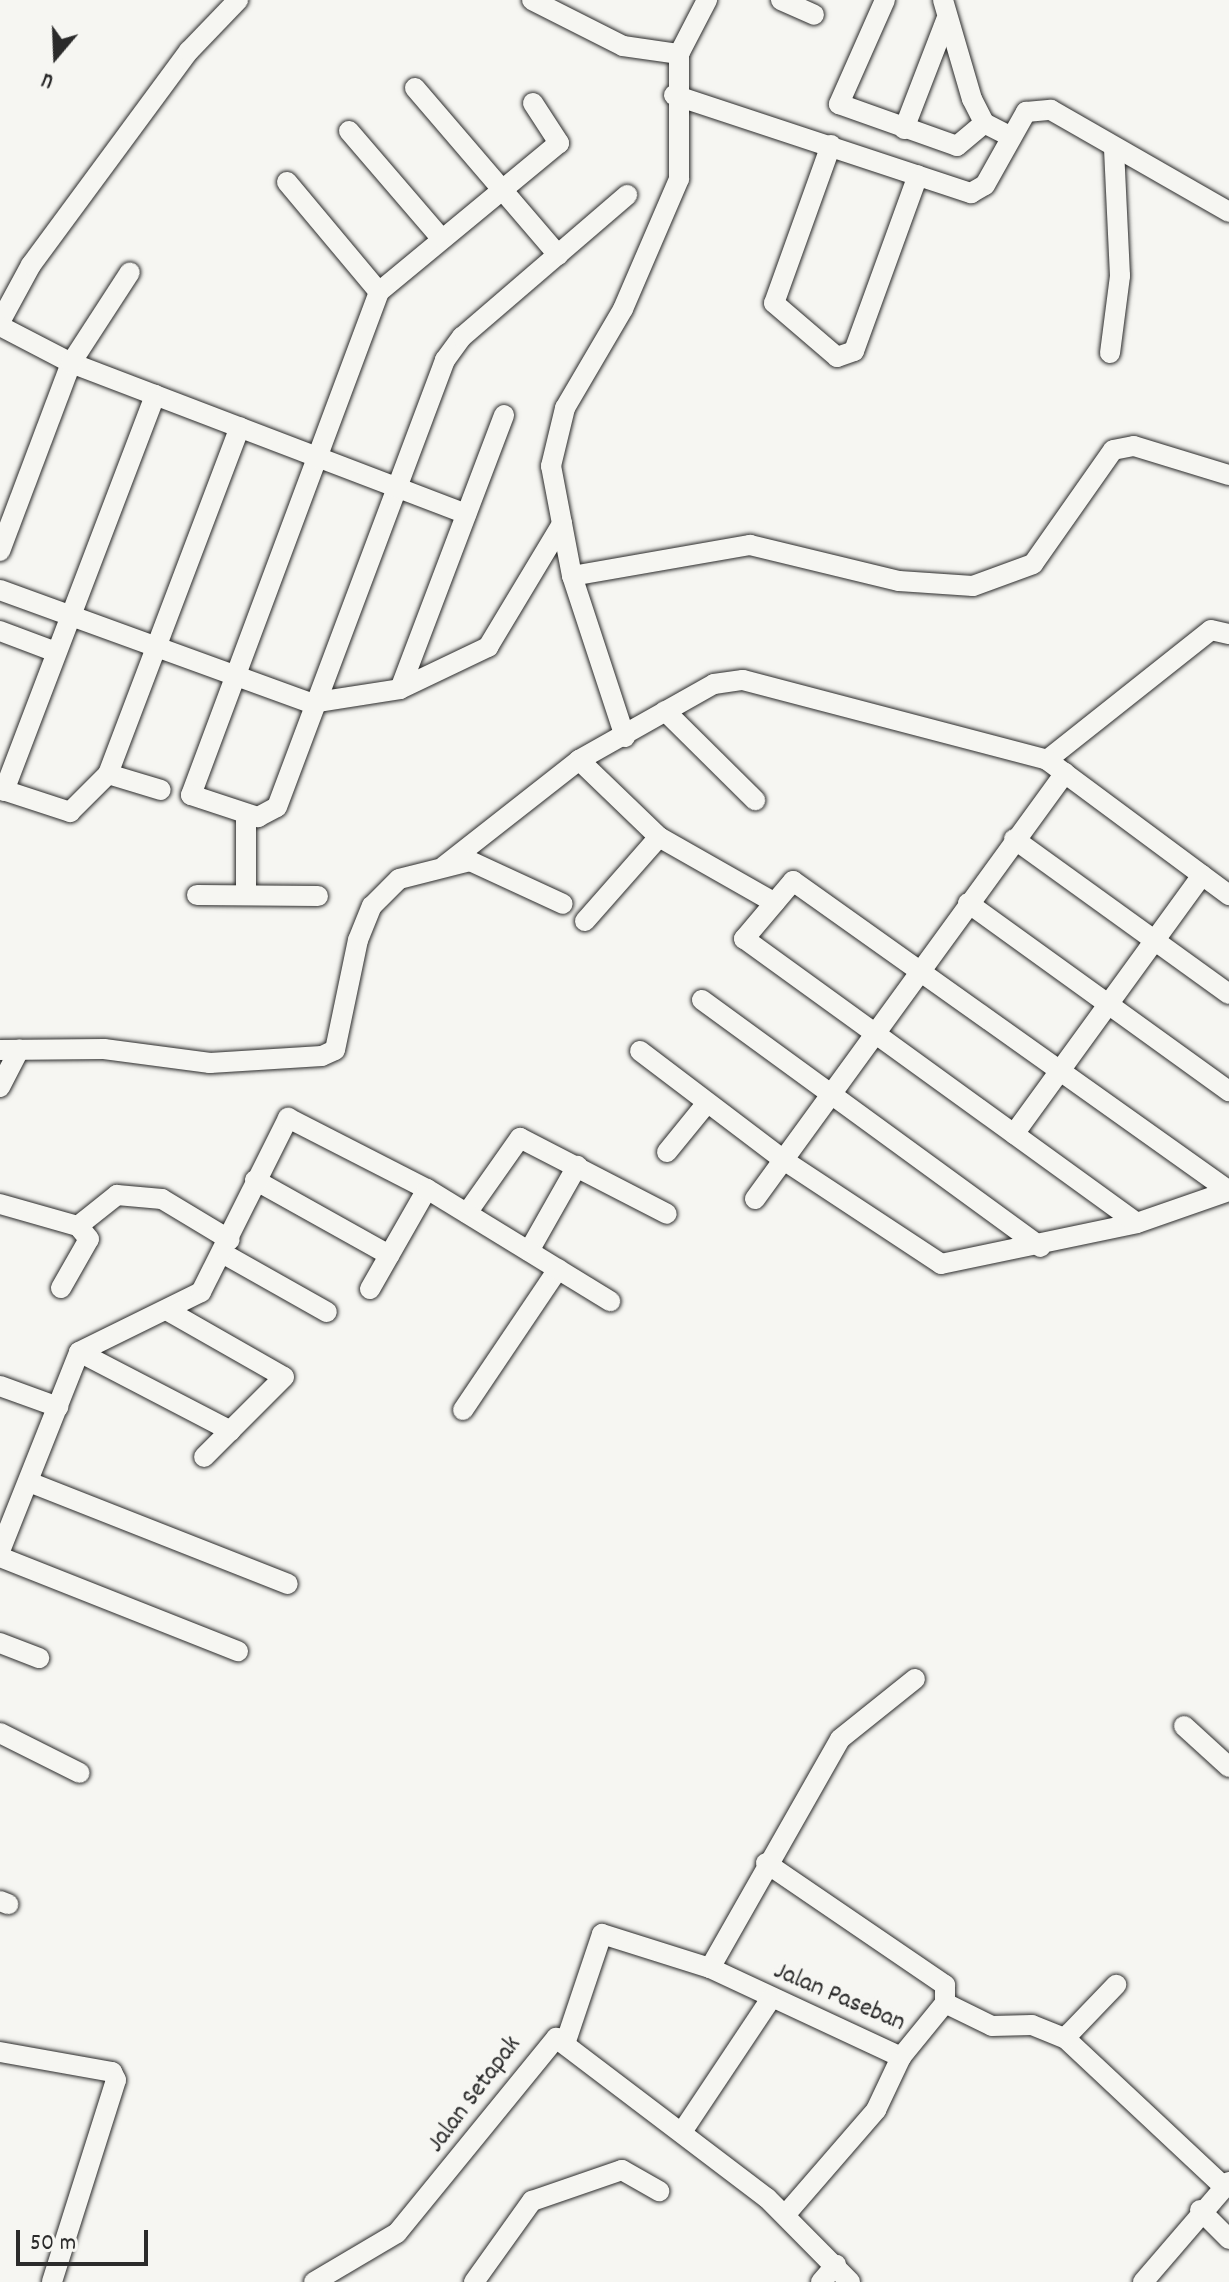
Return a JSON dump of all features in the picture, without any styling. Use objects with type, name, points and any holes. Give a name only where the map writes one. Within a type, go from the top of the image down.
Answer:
[{"type":"street","points":[[238,0],[189,51],[31,265],[0,324],[71,363],[466,514]]},
{"type":"street","points":[[532,0],[623,46],[679,54]]},
{"type":"street","points":[[625,737],[572,576],[551,466],[555,441],[679,179],[674,95],[679,54],[707,0]]},
{"type":"street","points":[[781,0],[814,15]]},
{"type":"street","points":[[885,0],[839,104],[957,146],[984,123]]},
{"type":"street","points":[[904,129],[944,10]]},
{"type":"street","points":[[944,10],[984,123],[1011,137]]},
{"type":"street","points":[[415,88],[558,255]]},
{"type":"street","points":[[674,95],[977,193],[1026,112],[1045,109],[1227,205]]},
{"type":"street","points":[[533,103],[559,143],[379,292],[315,455],[191,795],[246,815],[266,816],[277,807],[311,703],[394,487],[453,347],[627,195]]},
{"type":"street","points":[[349,131],[441,238]]},
{"type":"street","points":[[831,145],[774,303],[837,357],[854,351],[918,175]]},
{"type":"street","points":[[1110,353],[1120,276],[1114,147]]},
{"type":"street","points":[[287,182],[379,292]]},
{"type":"street","points":[[0,551],[71,363],[130,272]]},
{"type":"street","points":[[155,395],[2,790],[70,812],[108,774],[240,427]]},
{"type":"street","points":[[400,689],[504,415]]},
{"type":"street","points":[[572,576],[750,545],[899,581],[973,586],[1033,564],[1113,450],[1134,446],[1229,475]]},
{"type":"street","points":[[0,590],[234,679],[311,703],[400,689],[488,647],[562,524]]},
{"type":"street","points":[[1047,760],[1211,630],[1229,634]]},
{"type":"street","points":[[0,631],[56,652]]},
{"type":"street","points":[[444,866],[579,760],[625,737],[714,684],[778,684],[1047,760],[1229,895]]},
{"type":"street","points":[[665,711],[755,800]]},
{"type":"street","points":[[579,760],[659,837],[775,903]]},
{"type":"street","points":[[755,1199],[832,1098],[921,967],[1065,773]]},
{"type":"street","points":[[108,774],[161,790]]},
{"type":"street","points":[[246,815],[246,895]]},
{"type":"street","points":[[585,921],[659,837]]},
{"type":"street","points":[[1014,839],[1229,994]]},
{"type":"street","points":[[0,1087],[10,1050],[104,1049],[210,1063],[322,1056],[335,1050],[372,906],[399,879],[470,861],[563,904]]},
{"type":"street","points":[[1014,1134],[1202,875]]},
{"type":"street","points":[[1137,1223],[744,939],[775,903],[802,881],[1229,1191]]},
{"type":"street","points":[[197,895],[318,896]]},
{"type":"street","points":[[968,903],[1229,1091]]},
{"type":"street","points":[[702,1000],[832,1098],[1041,1247]]},
{"type":"street","points":[[640,1051],[785,1161],[935,1263],[1041,1247],[1137,1223],[1229,1191]]},
{"type":"street","points":[[667,1152],[707,1103]]},
{"type":"street","points":[[238,1651],[0,1554],[79,1352],[132,1321],[170,1312],[201,1292],[227,1247],[280,1127],[293,1118],[427,1189],[610,1301]]},
{"type":"street","points":[[467,1213],[520,1138],[667,1214]]},
{"type":"street","points":[[529,1251],[577,1166]]},
{"type":"street","points":[[255,1180],[389,1255]]},
{"type":"street","points":[[370,1289],[427,1189]]},
{"type":"street","points":[[78,1226],[117,1195],[162,1199],[227,1247],[327,1312]]},
{"type":"street","points":[[0,1204],[78,1226],[89,1239],[61,1288]]},
{"type":"street","points":[[463,1410],[558,1269]]},
{"type":"street","points":[[170,1312],[284,1377],[204,1457]]},
{"type":"street","points":[[79,1352],[231,1431]]},
{"type":"street","points":[[0,1386],[58,1407]]},
{"type":"street","points":[[29,1482],[288,1584]]},
{"type":"street","points":[[0,1643],[39,1658]]},
{"type":"street","points":[[710,1968],[766,1863],[840,1739],[915,1679]]},
{"type":"street","points":[[1184,1726],[1229,1767]]},
{"type":"street","points":[[0,1733],[80,1773]]},
{"type":"street","points":[[766,1863],[945,1985],[945,2003]]},
{"type":"street","name":"Jalan Paseban","points":[[566,2041],[602,1934],[710,1968],[770,2000],[901,2057],[945,2003],[992,2026],[1032,2025],[1065,2038],[1226,2184]]},
{"type":"street","points":[[1065,2038],[1116,1985]]},
{"type":"street","points":[[682,2132],[770,2000]]},
{"type":"street","name":"Jalan Setapak","points":[[314,2282],[397,2233],[549,2040],[566,2041],[786,2214],[850,2282]]},
{"type":"street","points":[[0,2052],[112,2072],[116,2080],[52,2282]]},
{"type":"street","points":[[786,2214],[876,2110],[901,2057]]},
{"type":"street","points":[[474,2282],[532,2201],[622,2170],[659,2191]]},
{"type":"street","points":[[1143,2282],[1200,2210],[1226,2184]]},
{"type":"street","points":[[1200,2210],[1229,2239]]},
{"type":"street","points":[[821,2282],[836,2265]]}]
